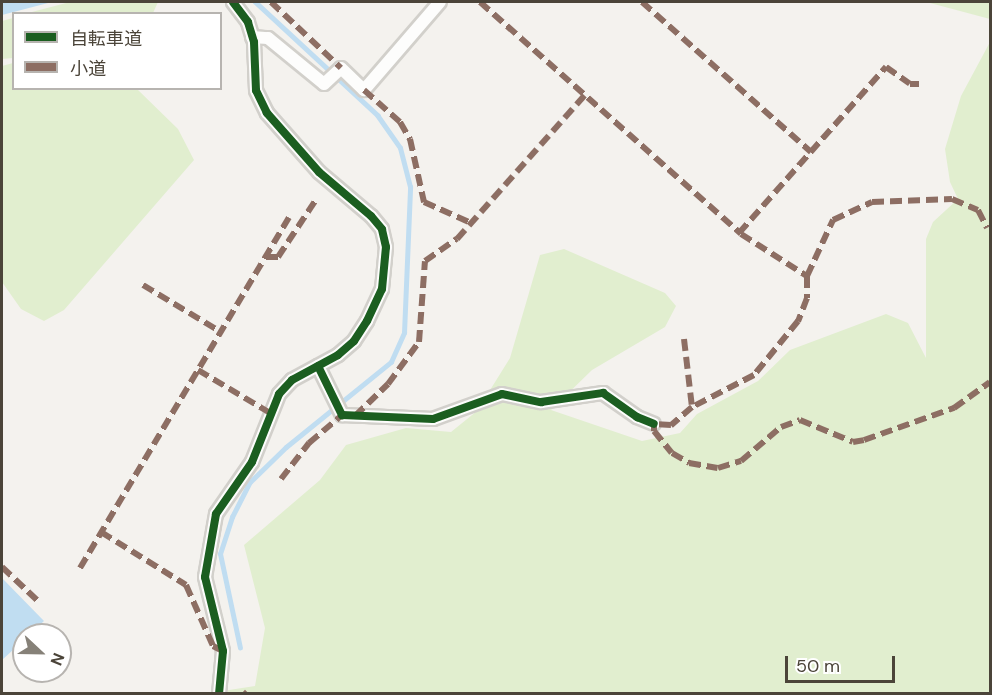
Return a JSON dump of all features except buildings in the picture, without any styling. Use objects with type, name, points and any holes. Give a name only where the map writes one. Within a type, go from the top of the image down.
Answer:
[{"type":"street","points":[[219,693],[223,651],[205,577],[216,514],[252,462],[279,394],[292,380],[318,366],[354,341],[367,321],[382,289],[386,247],[382,229],[371,216],[319,172],[267,112],[256,90],[252,37],[248,21],[233,2]]},
{"type":"street","points":[[252,37],[268,38],[324,84],[341,68],[364,90],[440,2]]},
{"type":"street","points":[[318,366],[342,415],[433,419],[502,394],[541,402],[603,393],[637,417],[654,424]]},
{"type":"green space","points":[[70,2],[158,2],[153,12],[32,12]]},
{"type":"green space","points":[[928,2],[990,2],[990,19],[930,3]]},
{"type":"green space","points":[[12,18],[12,58],[2,59],[2,21]]},
{"type":"green space","points":[[990,42],[990,693],[203,694],[255,686],[265,628],[244,545],[320,480],[346,445],[406,428],[451,432],[477,411],[510,358],[540,255],[564,249],[665,293],[676,306],[665,327],[592,370],[551,410],[642,441],[680,433],[697,414],[758,381],[790,350],[886,314],[908,323],[926,358],[926,239],[933,222],[958,199],[950,182],[945,149],[961,96]]},
{"type":"green space","points":[[12,63],[12,90],[138,90],[178,129],[194,160],[64,310],[44,321],[21,309],[2,282],[2,66]]},
{"type":"water","points":[[2,2],[52,2],[12,12],[2,15]]},
{"type":"water","points":[[2,578],[44,621],[42,623],[12,623],[12,651],[2,660]]},
{"type":"waterway","points":[[240,648],[220,554],[232,517],[250,482],[286,447],[391,362],[404,333],[410,187],[400,148],[378,116],[255,2]]},
{"type":"marked path","points":[[271,2],[341,68]]},
{"type":"marked path","points":[[480,2],[741,234],[807,276],[807,298],[798,321],[754,375],[692,407],[671,425],[654,424],[654,431],[672,453],[689,463],[718,468],[741,461],[781,427],[800,420],[853,442],[864,440],[954,408],[990,382]]},
{"type":"marked path","points":[[642,2],[811,152]]},
{"type":"marked path","points":[[739,233],[886,67],[910,84],[919,84]]},
{"type":"marked path","points":[[364,90],[400,122],[410,139],[424,202],[471,223]]},
{"type":"marked path","points":[[355,416],[388,384],[419,342],[425,261],[457,239],[585,95]]},
{"type":"marked path","points":[[266,257],[278,257],[317,198]]},
{"type":"marked path","points":[[807,276],[833,220],[872,202],[952,199],[978,210],[987,228]]},
{"type":"marked path","points":[[80,568],[289,218]]},
{"type":"marked path","points":[[143,285],[221,332]]},
{"type":"marked path","points":[[684,339],[692,407]]},
{"type":"marked path","points":[[198,370],[270,413]]},
{"type":"marked path","points":[[281,479],[309,443],[342,415]]},
{"type":"marked path","points":[[101,532],[186,585],[213,646],[223,651]]},
{"type":"marked path","points":[[2,567],[39,602]]},
{"type":"cycle path","points":[[219,694],[223,651],[205,577],[216,514],[252,462],[279,394],[292,380],[338,355],[354,341],[367,321],[382,289],[386,247],[382,229],[371,216],[319,172],[267,113],[256,90],[254,42],[248,22],[233,2]]},
{"type":"cycle path","points":[[318,366],[342,415],[433,419],[502,394],[541,402],[603,393],[637,417],[654,424]]}]
